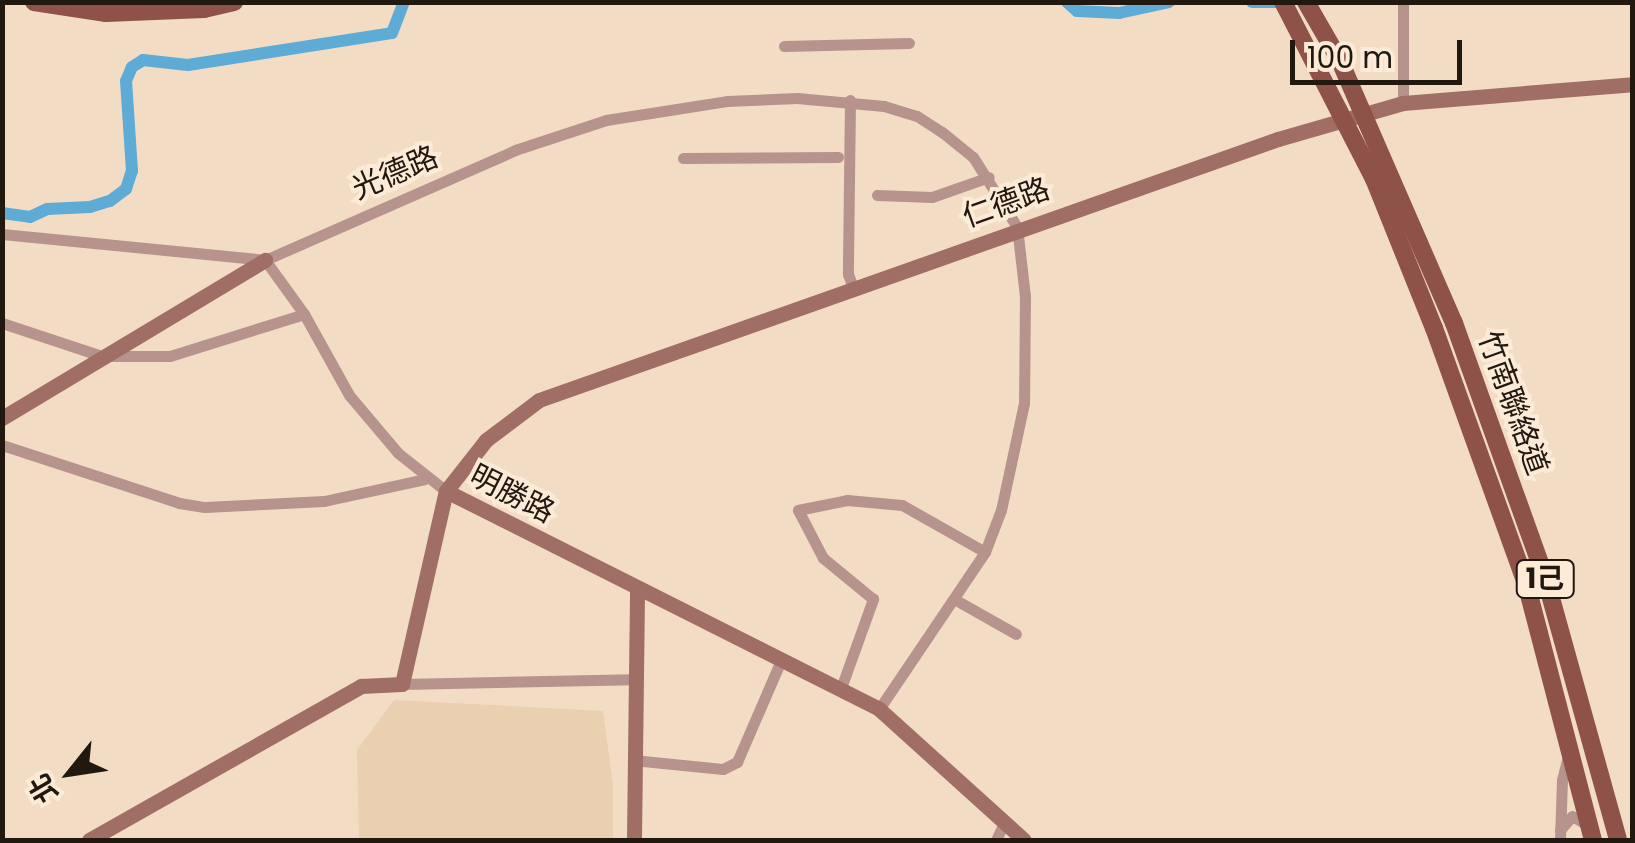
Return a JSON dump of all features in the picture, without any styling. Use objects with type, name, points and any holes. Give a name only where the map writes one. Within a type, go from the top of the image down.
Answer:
[{"type":"main road","points":[[34,2],[106,13],[204,9],[234,2]]},
{"type":"main road","name":"竹南聯絡道","points":[[1283,2],[1374,178],[1434,328],[1526,583],[1591,834]]},
{"type":"main road","name":"竹南聯絡道","points":[[1306,2],[1340,62],[1454,322],[1546,580],[1618,840]]},
{"type":"street","points":[[1402,2],[1403,103]]},
{"type":"street","points":[[784,46],[908,43]]},
{"type":"street","name":"仁德路","points":[[446,491],[486,440],[540,400],[1017,227],[1278,138],[1403,103],[1632,84]]},
{"type":"street","points":[[850,100],[848,274],[853,288]]},
{"type":"street","name":"光德路","points":[[2,418],[264,260],[515,150],[606,120],[727,101],[850,100],[917,116],[972,157],[1017,227]]},
{"type":"street","points":[[683,158],[838,157]]},
{"type":"street","points":[[876,195],[932,197],[988,178]]},
{"type":"street","points":[[879,709],[985,552],[1001,510],[1024,404],[1025,296],[1017,227]]},
{"type":"street","points":[[2,234],[264,260]]},
{"type":"street","name":"明勝路","points":[[264,260],[304,314],[349,395],[425,479],[879,709],[1024,840]]},
{"type":"street","points":[[2,322],[102,356],[170,356],[304,314]]},
{"type":"street","points":[[2,445],[179,503],[205,507],[324,501],[425,479]]},
{"type":"street","points":[[402,684],[446,491]]},
{"type":"street","points":[[841,688],[873,599],[824,558],[798,510],[847,500],[902,505],[985,552]]},
{"type":"street","points":[[634,840],[637,588]]},
{"type":"street","points":[[954,599],[1016,634]]},
{"type":"street","points":[[633,760],[723,768],[737,762],[782,658]]},
{"type":"street","points":[[89,840],[361,686],[633,679]]},
{"type":"street","points":[[1560,835],[1562,780],[1570,749]]},
{"type":"street","points":[[1560,835],[1572,816],[1591,834]]},
{"type":"street","points":[[996,840],[1004,823]]},
{"type":"shaded area","points":[[394,700],[603,711],[613,786],[613,840],[359,840],[357,750]]},
{"type":"waterway","points":[[2,213],[30,217],[47,209],[90,207],[110,201],[126,189],[132,171],[126,81],[132,67],[143,60],[188,65],[392,33],[404,2]]},
{"type":"waterway","points":[[1067,2],[1077,11],[1119,13],[1169,2]]},
{"type":"waterway","points":[[1252,2],[1276,2]]}]
